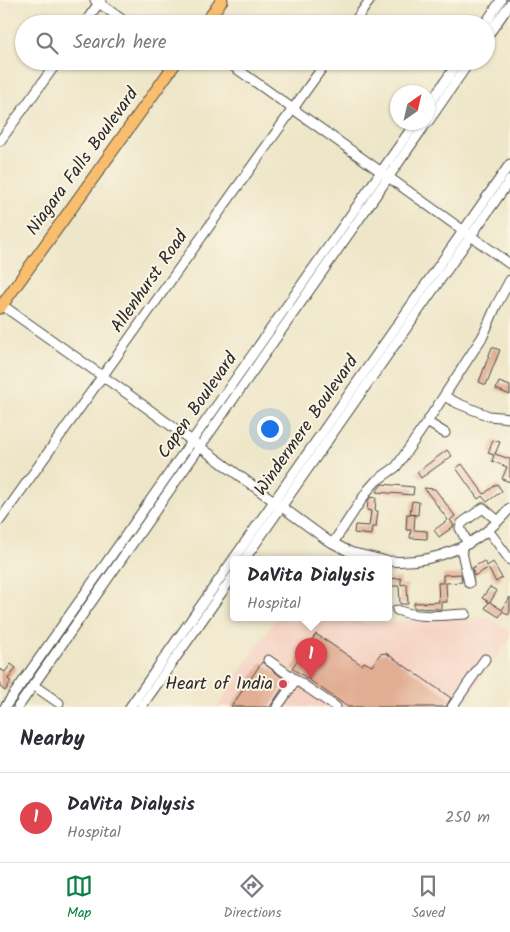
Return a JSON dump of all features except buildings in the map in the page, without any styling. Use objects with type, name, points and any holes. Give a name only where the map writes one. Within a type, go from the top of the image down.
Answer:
[{"type":"main road","points":[[211,15],[222,0]]},
{"type":"main road","name":"Niagara Falls Boulevard","points":[[1,307],[171,70]]},
{"type":"street","points":[[359,15],[370,0]]},
{"type":"street","points":[[491,15],[501,0]]},
{"type":"street","points":[[89,15],[98,1],[116,15]]},
{"type":"street","points":[[495,25],[510,4]]},
{"type":"street","points":[[0,142],[52,70]]},
{"type":"street","points":[[239,70],[510,264]]},
{"type":"street","name":"Allenhurst Road","points":[[0,520],[321,70]]},
{"type":"street","points":[[435,96],[452,70]]},
{"type":"street","name":"Capen Boulevard","points":[[435,111],[464,70]]},
{"type":"street","name":"Capen Boulevard","points":[[385,174],[411,130]]},
{"type":"street","name":"Capen Boulevard","points":[[5,707],[97,576],[196,444],[385,174],[421,130]]},
{"type":"street","name":"Windermere Boulevard","points":[[241,556],[467,233],[510,164]]},
{"type":"street","name":"Windermere Boulevard","points":[[467,233],[510,180]]},
{"type":"street","points":[[333,544],[368,490],[376,481],[396,467],[427,422],[483,336],[510,280]]},
{"type":"street","points":[[1,307],[103,376],[333,544],[364,556]]},
{"type":"street","points":[[444,396],[489,416],[510,418]]},
{"type":"street","points":[[427,422],[445,433]]},
{"type":"street","name":"Capen Boulevard","points":[[18,707],[106,582],[196,444]]},
{"type":"street","name":"Windermere Boulevard","points":[[246,556],[278,503]]},
{"type":"street","points":[[469,583],[460,528],[462,523],[483,508],[498,521]]},
{"type":"street","points":[[392,561],[405,562],[433,558],[464,546],[488,530],[510,508]]},
{"type":"street","points":[[488,530],[510,560]]},
{"type":"street","name":"Windermere Boulevard","points":[[130,707],[154,680],[230,572]]},
{"type":"street","points":[[97,576],[106,582]]},
{"type":"street","name":"Windermere Boulevard","points":[[213,596],[230,579]]},
{"type":"street","points":[[397,610],[410,616],[466,614]]},
{"type":"street","points":[[452,707],[485,659]]},
{"type":"street","points":[[268,660],[336,707]]},
{"type":"street","name":"Windermere Boulevard","points":[[142,707],[154,680]]},
{"type":"street","points":[[277,707],[296,680]]},
{"type":"street","points":[[33,685],[59,703]]},
{"type":"shaded area","points":[[488,617],[510,632],[510,638],[462,707],[217,707],[274,621],[360,621],[364,623]]},
{"type":"green space","points":[[189,452],[191,453],[105,574]]},
{"type":"green space","points":[[96,584],[98,585],[17,701],[15,701]]},
{"type":"place","name":"DaVita Dialysis","points":[[311,679]]},
{"type":"place","name":"Heart of India","points":[[283,684]]}]
